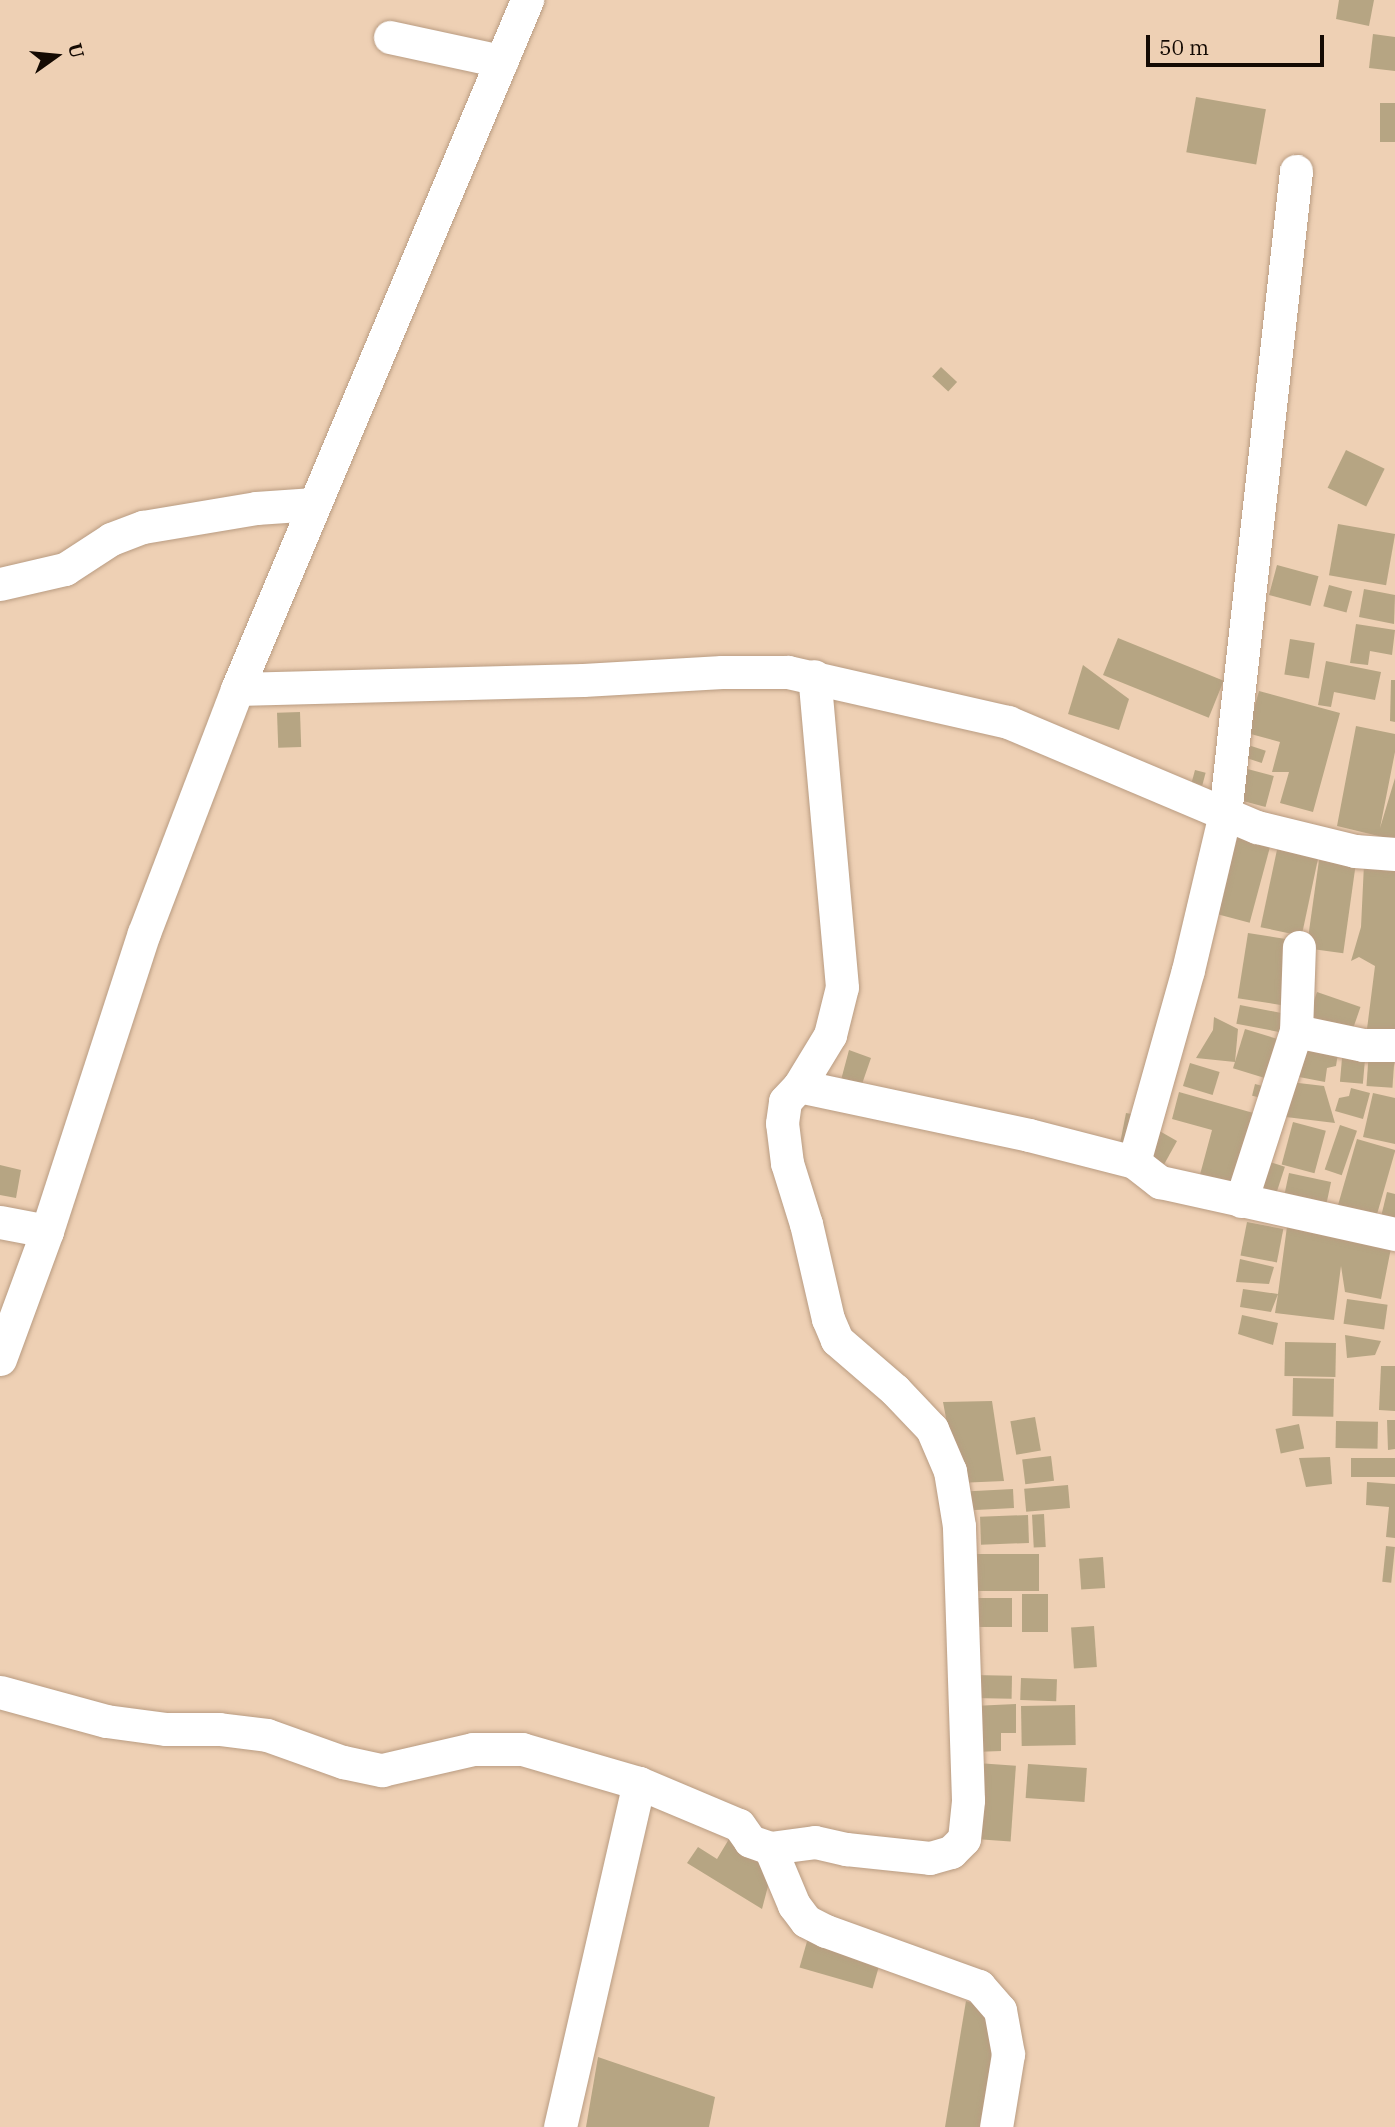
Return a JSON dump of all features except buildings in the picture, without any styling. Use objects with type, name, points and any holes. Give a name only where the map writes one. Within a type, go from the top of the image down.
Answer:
[{"type":"street","points":[[0,1359],[47,1231],[144,933],[237,689],[527,0]]},
{"type":"street","points":[[390,37],[501,61]]},
{"type":"street","points":[[1134,1162],[1188,970],[1225,814],[1296,171]]},
{"type":"street","points":[[0,584],[65,569],[111,539],[143,527],[256,508],[314,504]]},
{"type":"street","points":[[237,689],[788,672],[1008,722],[1257,827],[1355,851],[1395,854]]},
{"type":"street","points":[[0,1692],[106,1721],[166,1729],[219,1729],[267,1735],[343,1762],[382,1770],[498,1747],[549,1755],[639,1783],[739,1825],[750,1841],[770,1848],[815,1842],[872,1853],[902,1853],[930,1858],[951,1852],[964,1839],[968,1800],[959,1526],[950,1471],[932,1429],[895,1390],[848,1353],[837,1340],[828,1319],[787,1163],[782,1123],[785,1101],[799,1086],[830,1035],[842,987],[814,676]]},
{"type":"street","points":[[1241,1201],[1296,1031],[1299,947]]},
{"type":"street","points":[[1296,1031],[1363,1045],[1395,1045]]},
{"type":"street","points":[[799,1086],[1030,1135],[1134,1162],[1160,1182],[1395,1234]]},
{"type":"street","points":[[0,1222],[47,1231]]},
{"type":"street","points":[[561,2127],[639,1783]]},
{"type":"street","points":[[770,1848],[794,1905],[806,1921],[826,1931],[979,1986],[1000,2010],[1009,2054],[996,2127]]}]
